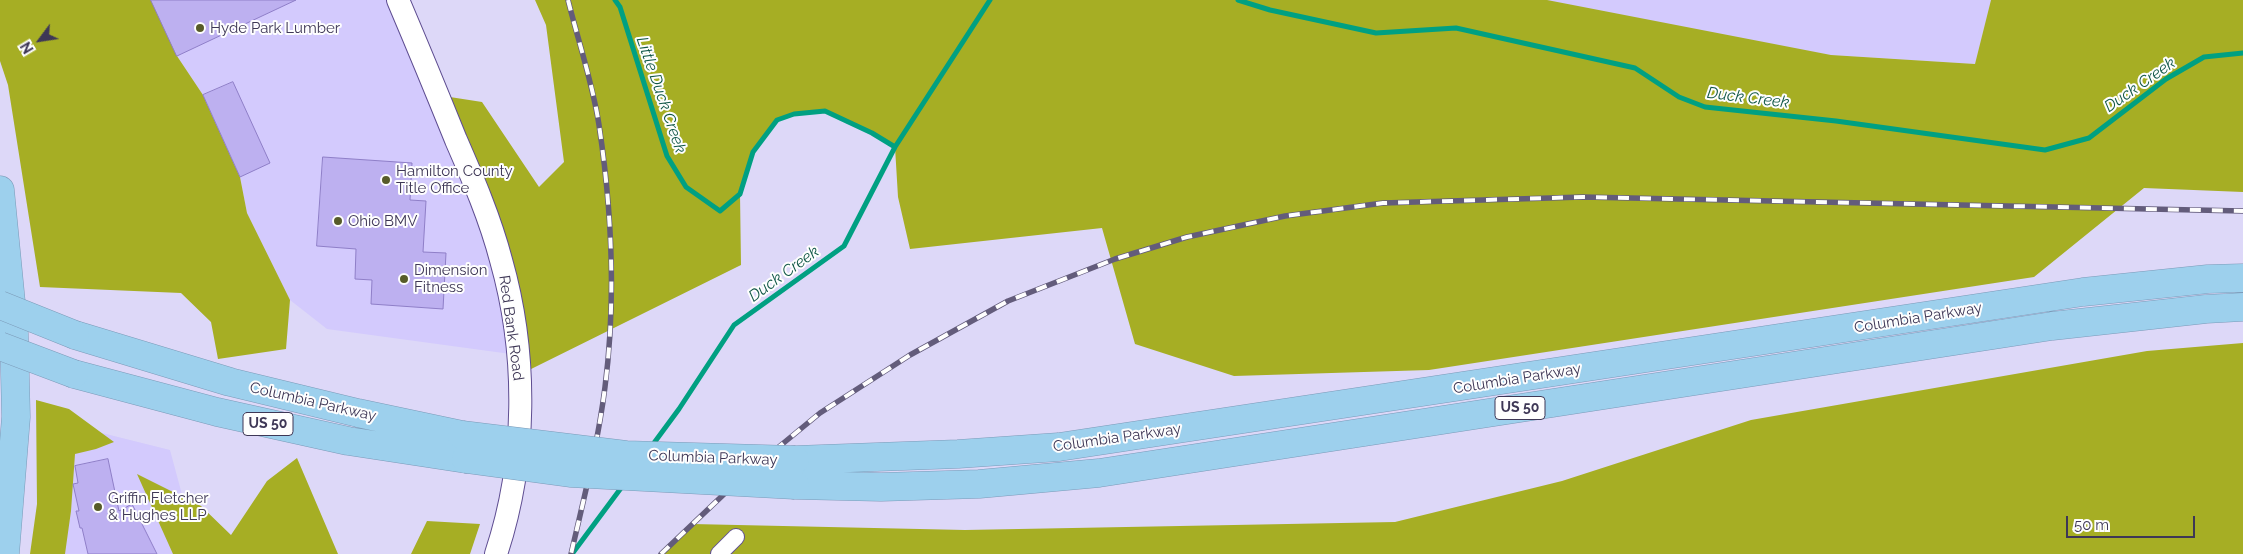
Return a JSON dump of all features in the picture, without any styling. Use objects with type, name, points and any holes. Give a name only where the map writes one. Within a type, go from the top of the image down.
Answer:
[{"type":"highway","points":[[0,190],[14,333],[16,417],[5,554]]},
{"type":"highway","name":"Columbia Parkway","points":[[0,305],[75,335],[230,382],[358,413],[464,447],[570,473],[795,473],[958,454],[1059,447],[2083,292],[2208,279],[2243,278]]},
{"type":"highway","name":"Columbia Parkway","points":[[795,473],[881,487],[979,484],[1098,472],[2052,326],[2206,309],[2243,308]]},
{"type":"highway","points":[[0,325],[0,412]]},
{"type":"highway","name":"Columbia Parkway","points":[[0,346],[74,374],[217,412],[320,435],[464,447]]},
{"type":"street","name":"Red Bank Road","points":[[398,0],[488,216],[502,261],[512,308],[518,355],[520,402],[518,450],[514,489],[507,520],[496,554]]},
{"type":"street","points":[[719,554],[736,536]]},
{"type":"shaded area","points":[[0,0],[151,0],[177,56],[203,95],[240,177],[247,213],[290,300],[286,349],[218,359],[211,322],[181,293],[40,287],[8,85],[0,61]]},
{"type":"shaded area","points":[[151,0],[398,0],[488,216],[518,355],[327,329],[290,300],[247,213],[240,177],[203,95],[177,56]]},
{"type":"shaded area","points":[[535,0],[1547,0],[1831,55],[1975,64],[1991,0],[2243,0],[2243,192],[2144,188],[2034,277],[1429,370],[1234,376],[1135,344],[1102,228],[910,249],[898,197],[895,147],[872,133],[825,111],[794,114],[777,120],[753,152],[740,194],[741,265],[519,375],[512,308],[437,95],[482,102],[539,187],[564,162],[546,25]]},
{"type":"shaded area","points":[[1499,0],[1991,0],[1975,64],[1831,55]]},
{"type":"shaded area","points":[[2243,343],[2243,554],[661,554],[692,524],[965,530],[1395,522],[1562,481],[1751,420],[2147,351]]},
{"type":"shaded area","points":[[36,400],[69,409],[114,442],[75,454],[71,511],[65,554],[30,554],[37,504]]},
{"type":"shaded area","points":[[70,425],[170,450],[198,554],[45,554]]},
{"type":"shaded area","points":[[297,458],[338,554],[173,554],[137,474],[201,506],[231,535],[267,481]]},
{"type":"shaded area","points":[[427,521],[480,524],[470,554],[411,554]]},
{"type":"building","name":"Hyde Park Lumber","points":[[151,0],[296,0],[177,56]]},
{"type":"building","points":[[233,82],[270,163],[240,177],[203,95]]},
{"type":"building","points":[[323,157],[412,163],[410,200],[426,201],[423,252],[446,253],[443,309],[371,304],[372,280],[355,279],[356,249],[317,246]]},
{"type":"building","name":"Griffin Fletcher & Hughes LLP","points":[[108,459],[119,511],[132,504],[157,554],[88,554],[76,511],[79,511],[73,484],[78,483],[75,466]]},
{"type":"waterway","name":"Little Duck Creek","points":[[615,0],[620,7],[667,156],[686,187],[720,211],[740,194],[753,152],[777,120],[794,114],[825,111],[872,133],[895,147]]},
{"type":"waterway","name":"Duck Creek","points":[[651,447],[679,409],[734,325],[844,246],[895,147],[990,0]]},
{"type":"waterway","name":"Duck Creek","points":[[1238,0],[1270,10],[1376,33],[1456,28],[1635,68],[1679,97],[1705,107],[1836,121],[2045,150],[2089,138],[2166,79],[2204,57],[2243,53]]},
{"type":"waterway","name":"Duck Creek","points":[[572,554],[624,484]]},
{"type":"railway","points":[[568,0],[589,78],[599,125],[607,190],[611,256],[611,322],[605,387],[599,429],[571,554]]},
{"type":"railway","points":[[661,554],[741,478],[820,413],[910,355],[1008,301],[1115,259],[1187,237],[1285,216],[1383,203],[1583,197],[2243,211]]},
{"type":"place","name":"Hyde Park Lumber","points":[[200,28]]},
{"type":"place","name":"Hamilton County Title Office","points":[[386,180]]},
{"type":"place","name":"Ohio BMV","points":[[338,221]]},
{"type":"place","name":"Dimension Fitness","points":[[404,279]]},
{"type":"place","name":"Griffin Fletcher & Hughes LLP","points":[[98,507]]}]
